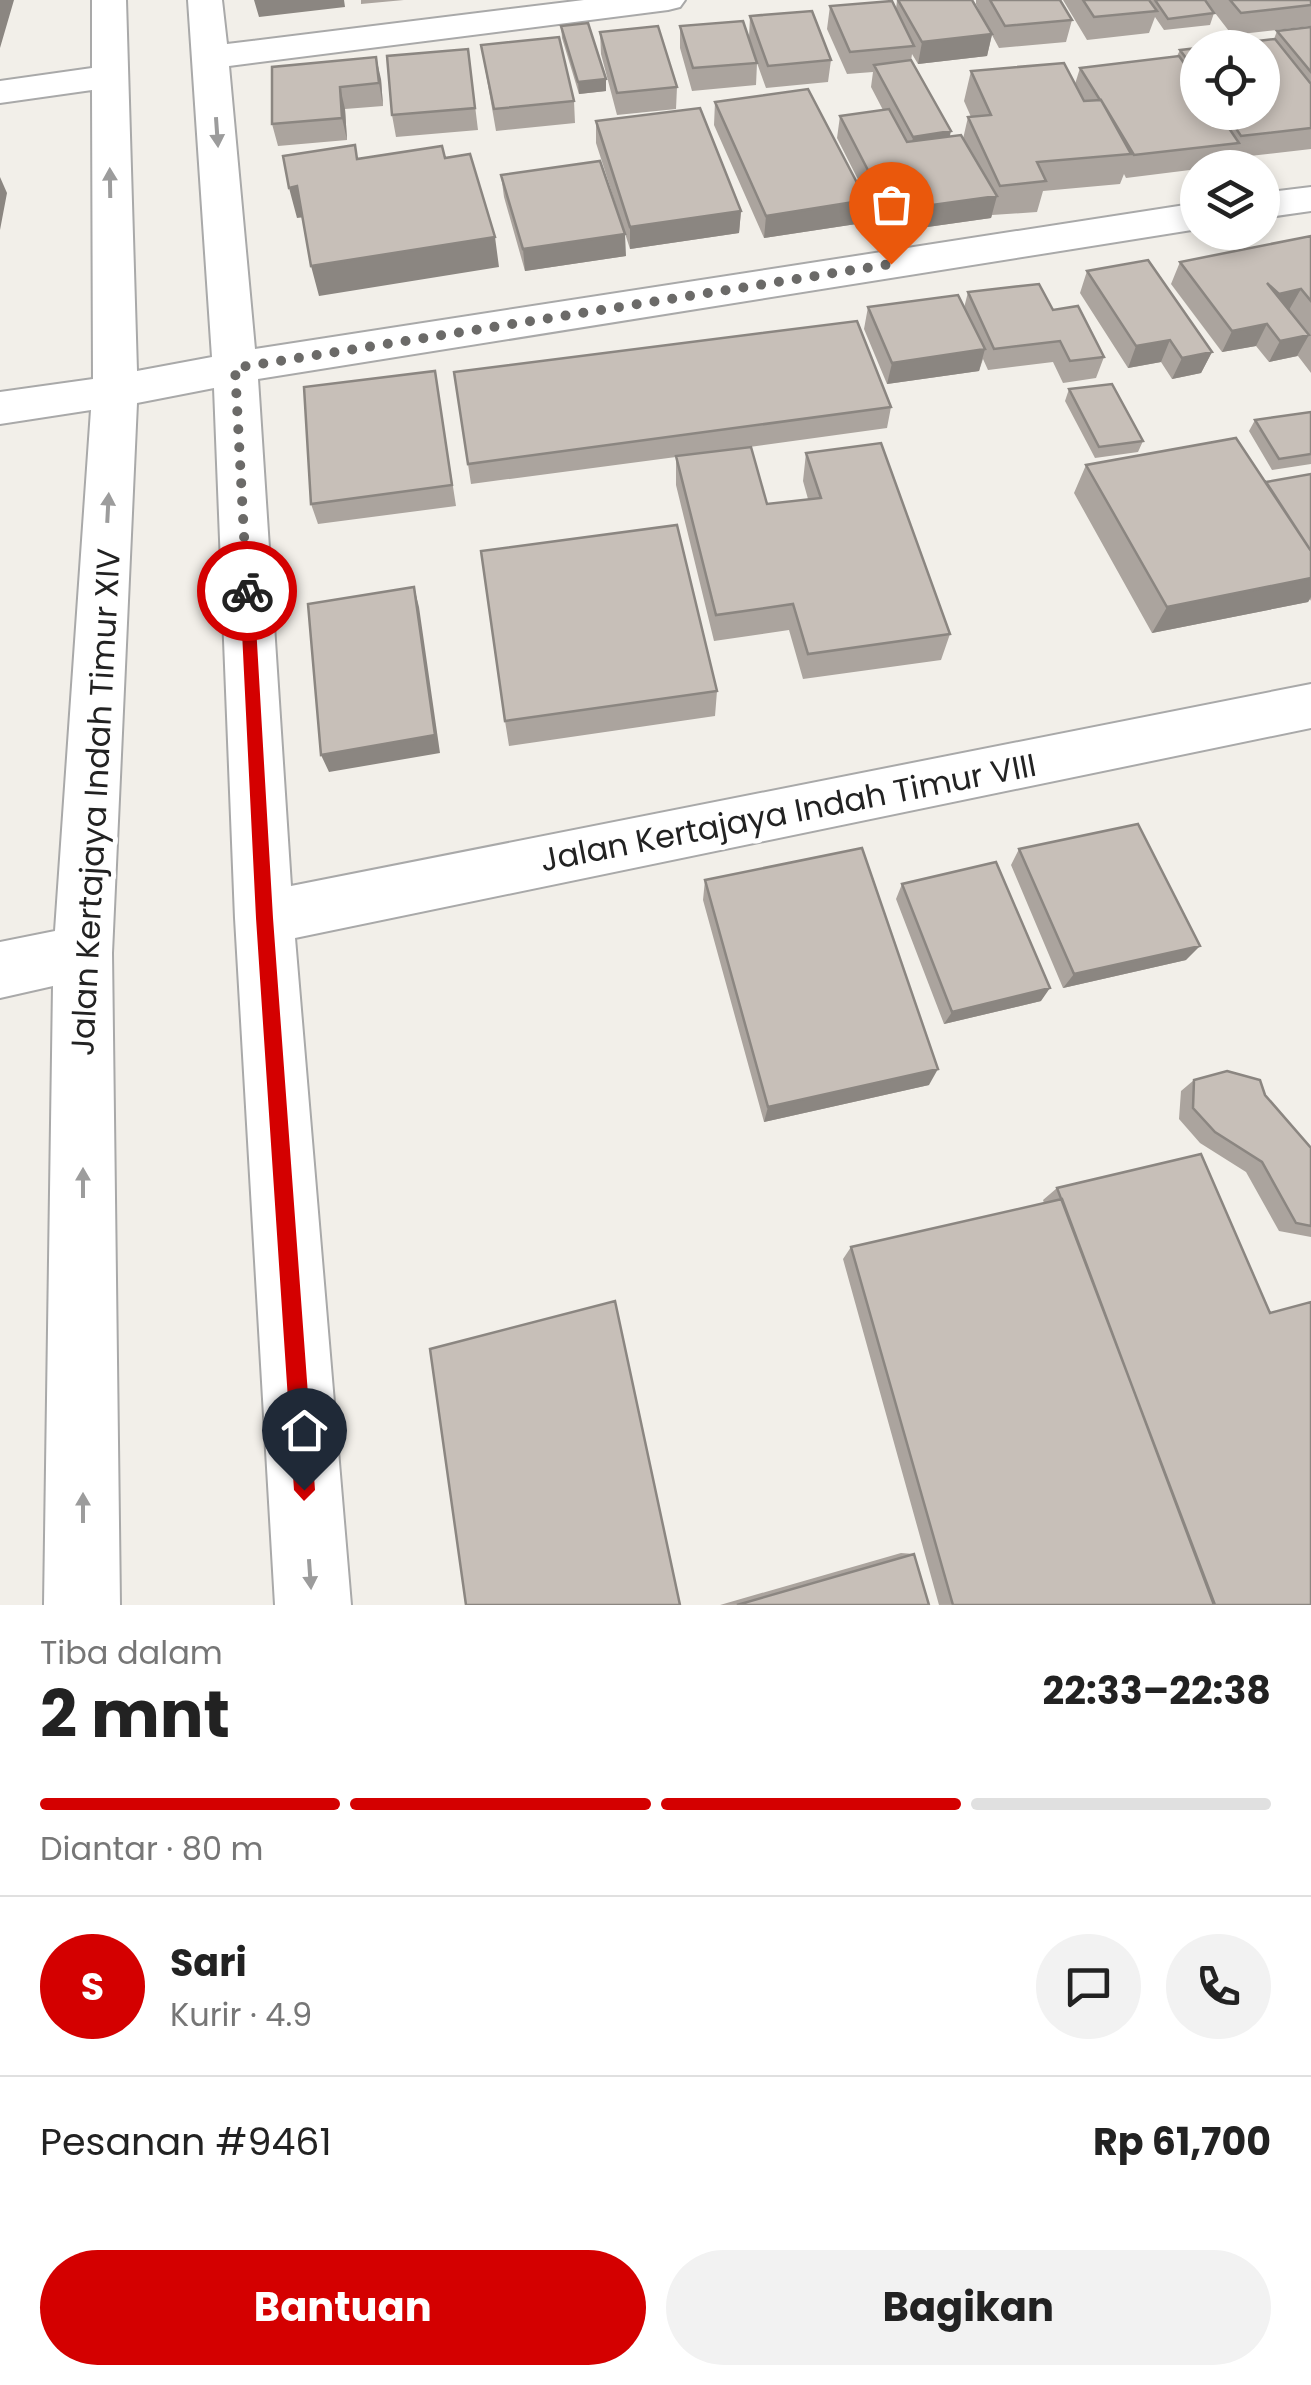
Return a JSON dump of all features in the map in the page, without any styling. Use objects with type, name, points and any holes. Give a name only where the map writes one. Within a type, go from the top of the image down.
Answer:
[{"type":"street","name":"Jalan Kertajaya Indah Timur XIV","points":[[82,1605],[83,953],[115,392],[109,0]]},
{"type":"street","points":[[205,0],[235,368],[264,918],[312,1605]]},
{"type":"street","points":[[211,57],[668,0]]},
{"type":"street","points":[[0,92],[108,77]]},
{"type":"street","points":[[1280,203],[1311,198]]},
{"type":"street","points":[[0,408],[1180,219]]},
{"type":"street","name":"Jalan Kertajaya Indah Timur VIII","points":[[264,918],[1311,706]]},
{"type":"street","points":[[0,970],[83,953]]},
{"type":"building","points":[[898,0],[972,0],[992,34],[922,42]]},
{"type":"building","points":[[990,0],[1060,0],[1072,20],[1005,26]]},
{"type":"building","points":[[1083,0],[1149,0],[1157,11],[1094,17]]},
{"type":"building","points":[[1155,0],[1205,0],[1214,13],[1168,19]]},
{"type":"building","points":[[1230,0],[1311,0],[1311,5],[1241,13]]},
{"type":"building","points":[[892,1],[914,46],[850,52],[830,6]]},
{"type":"building","points":[[812,11],[831,60],[768,66],[750,16]]},
{"type":"building","points":[[743,21],[757,63],[693,68],[680,26]]},
{"type":"building","points":[[588,23],[606,79],[578,82],[561,26]]},
{"type":"building","points":[[658,26],[677,87],[617,93],[600,32]]},
{"type":"building","points":[[1311,27],[1311,72],[1280,35],[1280,31]]},
{"type":"building","points":[[559,37],[574,101],[494,109],[481,45]]},
{"type":"building","points":[[1280,45],[1311,84],[1311,128],[1241,136],[1237,130],[1280,130]]},
{"type":"building","points":[[468,49],[475,108],[392,115],[387,56]]},
{"type":"building","points":[[1179,56],[1180,130],[1230,130],[1239,143],[1134,155],[1080,68]]},
{"type":"building","points":[[376,57],[379,83],[340,87],[342,118],[272,124],[272,67]]},
{"type":"building","points":[[911,60],[951,131],[913,137],[874,65]]},
{"type":"building","points":[[1064,63],[1084,101],[1101,100],[1131,154],[1037,162],[1046,181],[1000,186],[968,117],[991,115],[971,71]]},
{"type":"building","points":[[808,89],[866,200],[766,216],[715,102]]},
{"type":"building","points":[[700,108],[741,211],[630,227],[596,121]]},
{"type":"building","points":[[889,109],[907,142],[961,135],[997,196],[889,211],[840,116]]},
{"type":"building","points":[[355,145],[357,159],[442,146],[445,158],[470,154],[495,237],[311,266],[297,186],[289,188],[283,156]]},
{"type":"building","points":[[600,161],[625,234],[523,249],[501,175]]},
{"type":"building","points":[[1311,236],[1311,301],[1301,289],[1279,294],[1267,283],[1309,335],[1280,341],[1267,324],[1232,331],[1180,262],[1240,250],[1280,250],[1280,242]]},
{"type":"building","points":[[1148,260],[1212,352],[1182,358],[1170,340],[1136,346],[1087,271]]},
{"type":"building","points":[[1039,284],[1053,310],[1078,306],[1104,357],[1070,361],[1060,341],[994,349],[968,292]]},
{"type":"building","points":[[958,295],[985,349],[892,363],[868,307]]},
{"type":"building","points":[[857,321],[891,407],[468,464],[454,372]]},
{"type":"building","points":[[435,371],[452,485],[311,504],[304,387]]},
{"type":"building","points":[[1112,384],[1143,441],[1099,447],[1069,389]]},
{"type":"building","points":[[1311,412],[1311,454],[1279,459],[1255,420]]},
{"type":"building","points":[[1236,438],[1311,551],[1311,578],[1167,607],[1086,465]]},
{"type":"building","points":[[881,443],[950,634],[808,654],[793,604],[716,615],[676,456],[751,447],[767,504],[821,498],[806,453]]},
{"type":"building","points":[[1311,474],[1311,551],[1266,482]]},
{"type":"building","points":[[677,525],[717,691],[505,721],[481,551]]},
{"type":"building","points":[[414,587],[435,735],[321,755],[308,604]]},
{"type":"building","points":[[1138,824],[1200,946],[1074,974],[1019,849]]},
{"type":"building","points":[[862,848],[938,1069],[768,1107],[705,880]]},
{"type":"building","points":[[996,862],[1050,988],[952,1012],[902,884]]},
{"type":"building","points":[[1227,1071],[1260,1080],[1265,1095],[1311,1148],[1311,1226],[1296,1223],[1262,1162],[1215,1132],[1193,1108],[1194,1080]]},
{"type":"building","points":[[1201,1154],[1270,1313],[1311,1302],[1311,1605],[1215,1605],[1057,1188]]},
{"type":"building","points":[[1062,1199],[1214,1605],[953,1605],[851,1247]]},
{"type":"building","points":[[615,1301],[680,1605],[466,1605],[430,1349]]},
{"type":"building","points":[[914,1554],[929,1605],[737,1605]]},
{"type":"way so far","points":[[247,591],[235,368],[354,346],[891,264]]},
{"type":"route","points":[[247,591],[264,918],[304,1490]]}]
